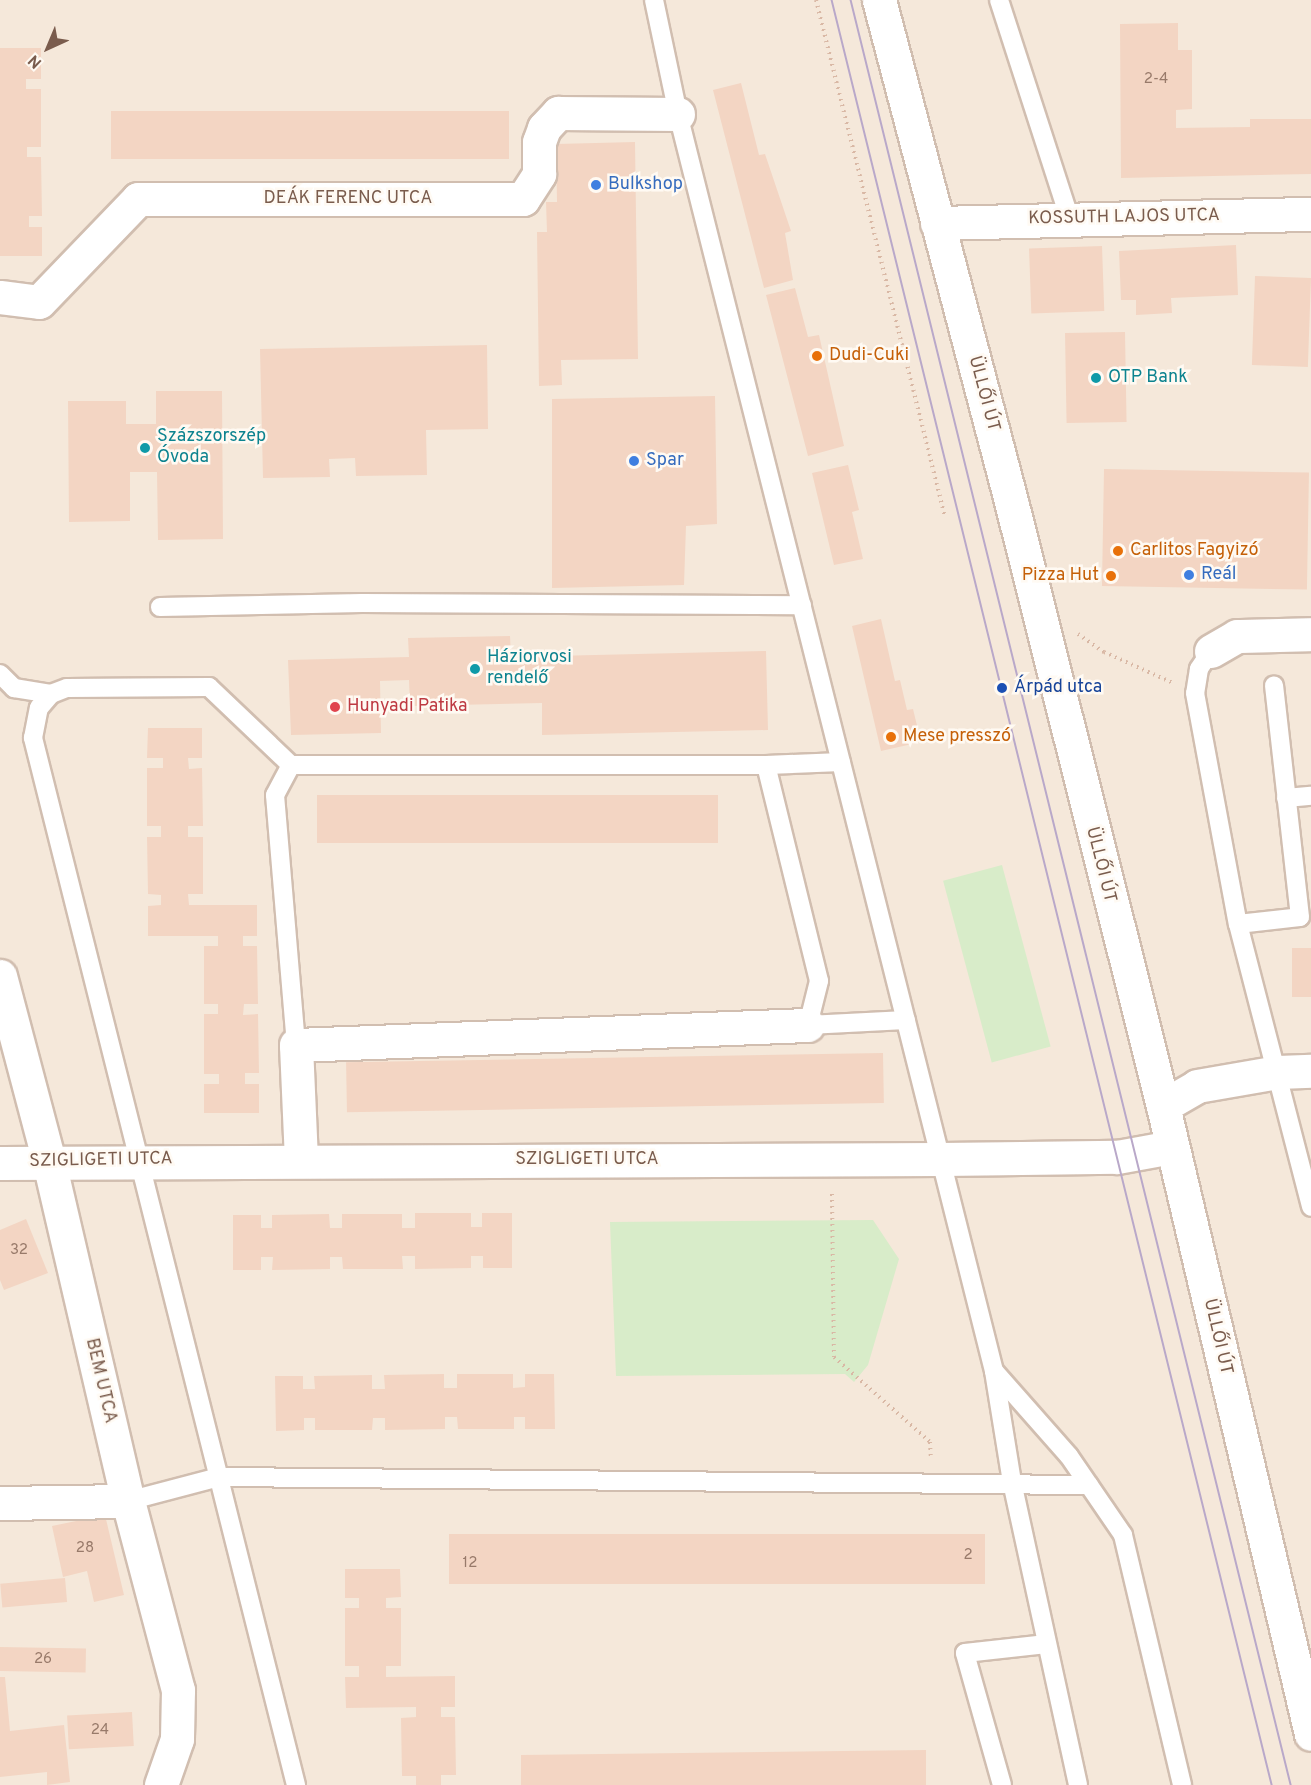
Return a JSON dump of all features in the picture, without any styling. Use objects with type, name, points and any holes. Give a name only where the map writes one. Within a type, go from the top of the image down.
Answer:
[{"type":"street","name":"ÜLLŐI ÚT","points":[[879,0],[1163,1106],[1311,1734]]},
{"type":"street","name":"DEÁK FERENC UTCA","points":[[0,297],[39,302],[138,199],[523,199],[539,174],[539,142],[544,128],[558,113],[678,114]]},
{"type":"street","name":"KOSSUTH LAJOS UTCA","points":[[937,223],[1311,214]]},
{"type":"street","points":[[1211,651],[1237,636],[1311,634]]},
{"type":"street","name":"BEM UTCA","points":[[0,976],[49,1162],[128,1501],[178,1690],[177,1739],[161,1785]]},
{"type":"street","points":[[301,1160],[296,1045],[808,1025]]},
{"type":"street","points":[[1163,1106],[1197,1086],[1278,1072],[1311,1071]]},
{"type":"street","name":"SZIGLIGETI UTCA","points":[[0,1162],[1117,1157],[1172,1147]]},
{"type":"street","points":[[0,1503],[128,1501]]},
{"type":"lane","points":[[654,0],[678,114],[994,1371],[1011,1482],[1078,1785]]},
{"type":"lane","points":[[999,0],[1071,220]]},
{"type":"lane","points":[[160,607],[362,603],[802,605]]},
{"type":"lane","points":[[1211,651],[1199,669],[1195,693],[1238,924],[1311,1207]]},
{"type":"lane","points":[[0,674],[14,688],[51,694],[67,688],[209,687],[291,765],[766,765],[841,762]]},
{"type":"lane","points":[[1238,924],[1300,917],[1274,685]]},
{"type":"lane","points":[[51,694],[34,719],[33,738],[142,1161],[296,1785]]},
{"type":"lane","points":[[291,765],[275,795],[296,1045]]},
{"type":"lane","points":[[766,765],[819,981],[808,1025],[906,1020]]},
{"type":"lane","points":[[1286,798],[1311,796]]},
{"type":"lane","points":[[994,1371],[1070,1456],[1123,1535],[1182,1785]]},
{"type":"lane","points":[[128,1501],[219,1477],[933,1481],[1089,1485]]},
{"type":"lane","points":[[1002,1785],[965,1653],[1047,1644]]},
{"type":"path","points":[[816,0],[945,517]]},
{"type":"path","points":[[832,1194],[834,1357],[930,1442],[933,1481]]},
{"type":"shaded area","points":[[0,0],[1311,0],[1311,1785],[0,1785]]},
{"type":"green space","points":[[1002,865],[1051,1047],[992,1062],[943,881]]},
{"type":"green space","points":[[873,1220],[899,1259],[868,1365],[854,1382],[845,1374],[616,1376],[610,1222]]},
{"type":"building","points":[[1178,23],[1178,50],[1192,50],[1192,109],[1176,110],[1176,128],[1250,127],[1250,119],[1311,119],[1311,174],[1121,178],[1120,24]]},
{"type":"building","points":[[0,48],[41,48],[41,79],[26,79],[26,89],[41,89],[41,147],[27,147],[27,157],[41,157],[42,216],[29,216],[29,227],[42,227],[42,256],[0,256]]},
{"type":"building","points":[[741,83],[759,155],[765,154],[791,231],[785,233],[793,280],[764,288],[713,90]]},
{"type":"building","points":[[111,111],[509,111],[509,159],[111,159]]},
{"type":"building","points":[[635,142],[638,359],[561,360],[562,385],[539,386],[537,232],[547,232],[546,202],[557,202],[556,144]]},
{"type":"building","points":[[1236,245],[1238,295],[1171,298],[1172,313],[1136,315],[1136,300],[1121,300],[1119,251]]},
{"type":"building","points":[[1102,246],[1104,311],[1031,314],[1029,249]]},
{"type":"building","points":[[1255,276],[1311,278],[1308,367],[1252,365]]},
{"type":"building","points":[[795,288],[808,337],[819,335],[844,446],[808,456],[766,295]]},
{"type":"building","name":"OTP Bank","points":[[1125,332],[1127,422],[1067,423],[1065,333]]},
{"type":"building","points":[[487,345],[488,429],[426,430],[427,475],[356,476],[355,458],[329,459],[330,477],[263,478],[260,349]]},
{"type":"building","name":"Százszorszép Óvoda","points":[[156,391],[222,391],[223,539],[158,540],[157,472],[130,472],[130,521],[69,522],[68,401],[126,401],[126,424],[156,424]]},
{"type":"building","name":"Spar","points":[[715,396],[717,524],[686,526],[684,585],[552,588],[552,399]]},
{"type":"building","points":[[848,465],[859,510],[852,512],[863,559],[834,565],[812,473]]},
{"type":"building","points":[[1104,469],[1309,473],[1307,590],[1102,586]]},
{"type":"building","points":[[881,619],[895,681],[900,680],[907,710],[913,709],[921,742],[881,751],[852,626]]},
{"type":"building","points":[[510,636],[511,657],[766,651],[768,730],[542,735],[542,703],[410,706],[409,680],[380,681],[381,733],[291,735],[288,660],[409,657],[408,638]]},
{"type":"building","points":[[148,728],[202,728],[202,758],[188,758],[189,769],[202,768],[203,826],[188,826],[188,837],[203,837],[203,894],[188,894],[189,905],[257,905],[257,936],[243,936],[243,946],[257,946],[258,1004],[244,1004],[243,1015],[258,1014],[259,1073],[245,1073],[245,1084],[259,1084],[259,1113],[204,1113],[204,1084],[219,1084],[219,1074],[204,1074],[204,1014],[218,1014],[218,1004],[204,1004],[204,946],[218,946],[218,936],[148,936],[148,906],[161,905],[161,895],[148,894],[147,837],[161,837],[161,826],[147,826],[147,768],[163,768],[163,758],[147,758]]},
{"type":"building","points":[[317,795],[718,795],[718,843],[317,843]]},
{"type":"building","points":[[1292,948],[1311,948],[1311,997],[1292,997]]},
{"type":"building","points":[[883,1053],[884,1103],[347,1112],[346,1062]]},
{"type":"building","points":[[415,1213],[471,1213],[471,1227],[482,1227],[482,1213],[512,1213],[512,1268],[483,1268],[483,1256],[471,1256],[471,1268],[415,1269],[415,1256],[402,1256],[403,1269],[343,1269],[342,1257],[330,1257],[330,1269],[272,1270],[273,1257],[261,1257],[261,1270],[233,1270],[233,1215],[261,1215],[261,1228],[272,1228],[272,1215],[329,1214],[330,1228],[342,1228],[342,1214],[402,1214],[402,1228],[415,1228]]},
{"type":"building","points":[[26,1219],[48,1273],[4,1290],[0,1280],[0,1230]]},
{"type":"building","points":[[444,1374],[444,1388],[457,1388],[457,1374],[513,1374],[513,1388],[525,1387],[525,1374],[554,1374],[555,1429],[525,1429],[525,1417],[514,1417],[514,1429],[458,1429],[457,1417],[445,1417],[445,1429],[385,1430],[385,1418],[373,1418],[372,1430],[315,1430],[315,1418],[304,1418],[304,1430],[276,1431],[275,1376],[303,1376],[303,1389],[315,1389],[314,1376],[372,1375],[372,1389],[385,1389],[384,1375]]},
{"type":"building","points":[[105,1515],[124,1595],[94,1602],[87,1571],[63,1577],[52,1526]]},
{"type":"building","points":[[449,1534],[985,1534],[985,1584],[449,1584]]},
{"type":"building","points":[[345,1569],[400,1569],[401,1597],[386,1598],[386,1608],[401,1608],[401,1666],[386,1666],[386,1677],[455,1676],[455,1707],[441,1707],[441,1717],[455,1717],[456,1775],[441,1775],[441,1785],[416,1785],[416,1776],[402,1776],[401,1718],[416,1717],[416,1707],[346,1708],[345,1677],[359,1677],[359,1666],[345,1666],[345,1608],[359,1608],[359,1598],[345,1598]]},
{"type":"building","points":[[65,1578],[67,1602],[2,1608],[0,1584]]},
{"type":"building","points":[[0,1647],[86,1649],[86,1672],[0,1671]]},
{"type":"building","points":[[0,1677],[5,1677],[10,1731],[64,1725],[70,1782],[47,1785],[47,1772],[0,1777]]},
{"type":"building","points":[[132,1712],[134,1746],[69,1749],[67,1715]]},
{"type":"building","points":[[926,1750],[926,1785],[521,1785],[521,1755]]},
{"type":"tram line","points":[[832,0],[1272,1785]]},
{"type":"tram line","points":[[851,0],[1291,1785]]},
{"type":"place","name":"Bulkshop","points":[[596,185]]},
{"type":"place","name":"Dudi-Cuki","points":[[817,356]]},
{"type":"place","name":"OTP Bank","points":[[1096,378]]},
{"type":"place","name":"Százszorszép Óvoda","points":[[145,448]]},
{"type":"place","name":"Spar","points":[[634,461]]},
{"type":"place","name":"Carlitos Fagyizó","points":[[1118,551]]},
{"type":"place","name":"Reál","points":[[1189,575]]},
{"type":"place","name":"Pizza Hut","points":[[1111,576]]},
{"type":"place","name":"Háziorvosi rendelő","points":[[475,669]]},
{"type":"place","name":"Árpád utca","points":[[1002,688]]},
{"type":"place","name":"Hunyadi Patika","points":[[335,707]]},
{"type":"place","name":"Mese presszó","points":[[891,737]]}]
